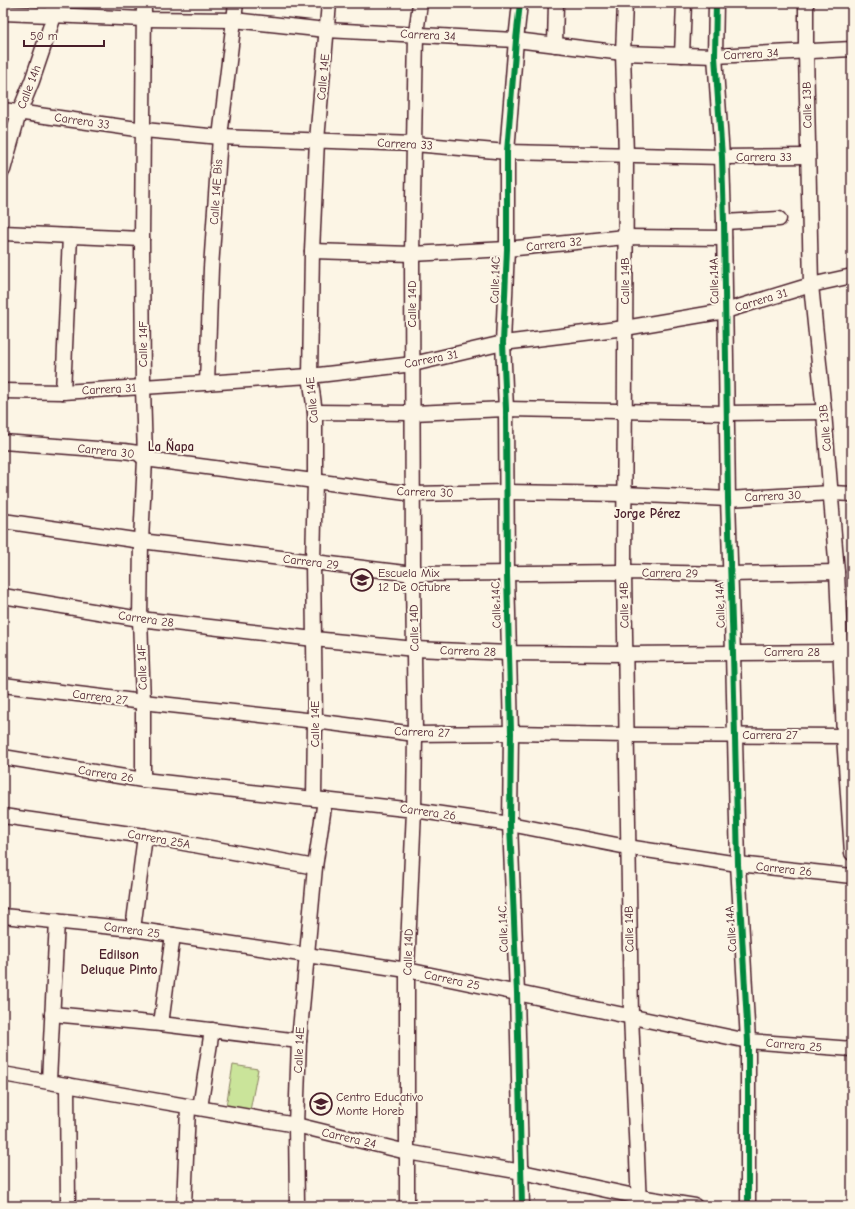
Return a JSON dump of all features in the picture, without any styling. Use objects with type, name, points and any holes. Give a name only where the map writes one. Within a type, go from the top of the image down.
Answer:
[{"type":"street","name":"Calle 14F","points":[[143,780],[143,702],[140,619],[141,541],[145,460],[142,240],[144,3]]},
{"type":"street","name":"Calle 14E Bis","points":[[207,383],[211,268],[220,137],[236,3]]},
{"type":"street","name":"Calle 14E","points":[[297,1206],[296,1126],[298,1041],[315,867],[319,799],[312,562],[316,481],[315,412],[310,376],[312,251],[317,140],[329,3]]},
{"type":"street","name":"Calle 14D","points":[[407,1206],[407,970],[414,810],[415,734],[412,254],[416,34],[420,3]]},
{"type":"street","name":"Calle 14C","points":[[520,3],[507,152],[507,249],[503,343],[506,410],[507,574],[511,733],[510,824],[517,994],[522,1206]]},
{"type":"street","points":[[555,44],[556,3]]},
{"type":"street","name":"Calle 14B","points":[[625,3],[623,53],[626,155],[624,237],[624,572],[627,847],[631,1015],[639,1201]]},
{"type":"street","points":[[682,55],[684,3]]},
{"type":"street","name":"Calle 14A","points":[[716,3],[715,56],[722,157],[724,222],[726,413],[734,735],[738,864],[748,1041],[748,1206]]},
{"type":"street","name":"Calle 13B","points":[[806,3],[811,285],[831,493],[841,652],[848,703],[844,736],[852,853]]},
{"type":"street","name":"Carrera 34","points":[[3,13],[54,9],[144,19],[234,20],[326,30],[516,40],[623,53],[715,56],[852,49]]},
{"type":"street","name":"Calle 14h","points":[[3,170],[19,113],[32,81],[54,9]]},
{"type":"street","name":"Carrera 33","points":[[3,110],[144,130],[220,137],[414,144],[507,152],[722,157],[808,156]]},
{"type":"street","points":[[724,222],[780,219]]},
{"type":"street","points":[[3,233],[142,240]]},
{"type":"street","points":[[63,392],[70,236]]},
{"type":"street","name":"Carrera 32","points":[[312,251],[412,254],[507,249],[624,237],[724,238]]},
{"type":"street","name":"Carrera 31","points":[[3,391],[63,392],[207,383],[310,376],[413,364],[503,343],[624,328],[725,311],[811,285],[852,276]]},
{"type":"street","points":[[315,412],[506,410],[726,413],[824,412]]},
{"type":"street","name":"Carrera 30","points":[[3,442],[124,451],[138,453],[145,460],[414,494],[506,492],[624,494],[728,499],[831,493],[852,494]]},
{"type":"street","name":"Carrera 29","points":[[3,521],[141,541],[413,574],[624,572],[730,574],[837,572]]},
{"type":"street","name":"Carrera 28","points":[[3,596],[140,619],[415,649],[509,653],[625,654],[841,652]]},
{"type":"street","name":"Carrera 27","points":[[3,685],[316,721],[415,734],[511,733],[844,736]]},
{"type":"street","name":"Carrera 26","points":[[3,757],[143,780],[414,810],[510,824],[627,847],[738,864],[852,876]]},
{"type":"street","name":"Carrera 25A","points":[[3,816],[145,836],[315,867]]},
{"type":"street","points":[[133,929],[145,836]]},
{"type":"street","name":"Carrera 25","points":[[3,916],[133,929],[307,954],[407,970],[517,994],[631,1015],[748,1041],[852,1049]]},
{"type":"street","points":[[49,1081],[57,921]]},
{"type":"street","points":[[161,1024],[173,935]]},
{"type":"street","points":[[52,1014],[161,1024],[298,1041]]},
{"type":"street","points":[[184,1206],[194,1107],[212,1030]]},
{"type":"street","name":"Carrera 24","points":[[3,1074],[296,1126],[407,1152],[522,1172],[639,1201],[695,1206]]},
{"type":"street","points":[[67,1085],[68,1206]]},
{"type":"green space","points":[[233,1065],[258,1069],[249,1116],[225,1112]]},
{"type":"cycle path","points":[[520,3],[507,152],[507,249],[503,343],[506,409],[507,574],[511,733],[510,824],[517,993],[522,1206]]},
{"type":"cycle path","points":[[716,3],[715,56],[722,157],[724,222],[728,499],[738,864],[748,1041],[748,1206]]},
{"type":"place","name":"Escuela Mix 12 De Octubre","points":[[362,580]]},
{"type":"place","name":"Centro Educativo Monte Horeb","points":[[321,1104]]},
{"type":"district","name":"La Ñapa","points":[[171,446]]},
{"type":"district","name":"Jorge Pérez","points":[[647,513]]},
{"type":"district","name":"Edilson Deluque Pinto","points":[[119,962]]}]
